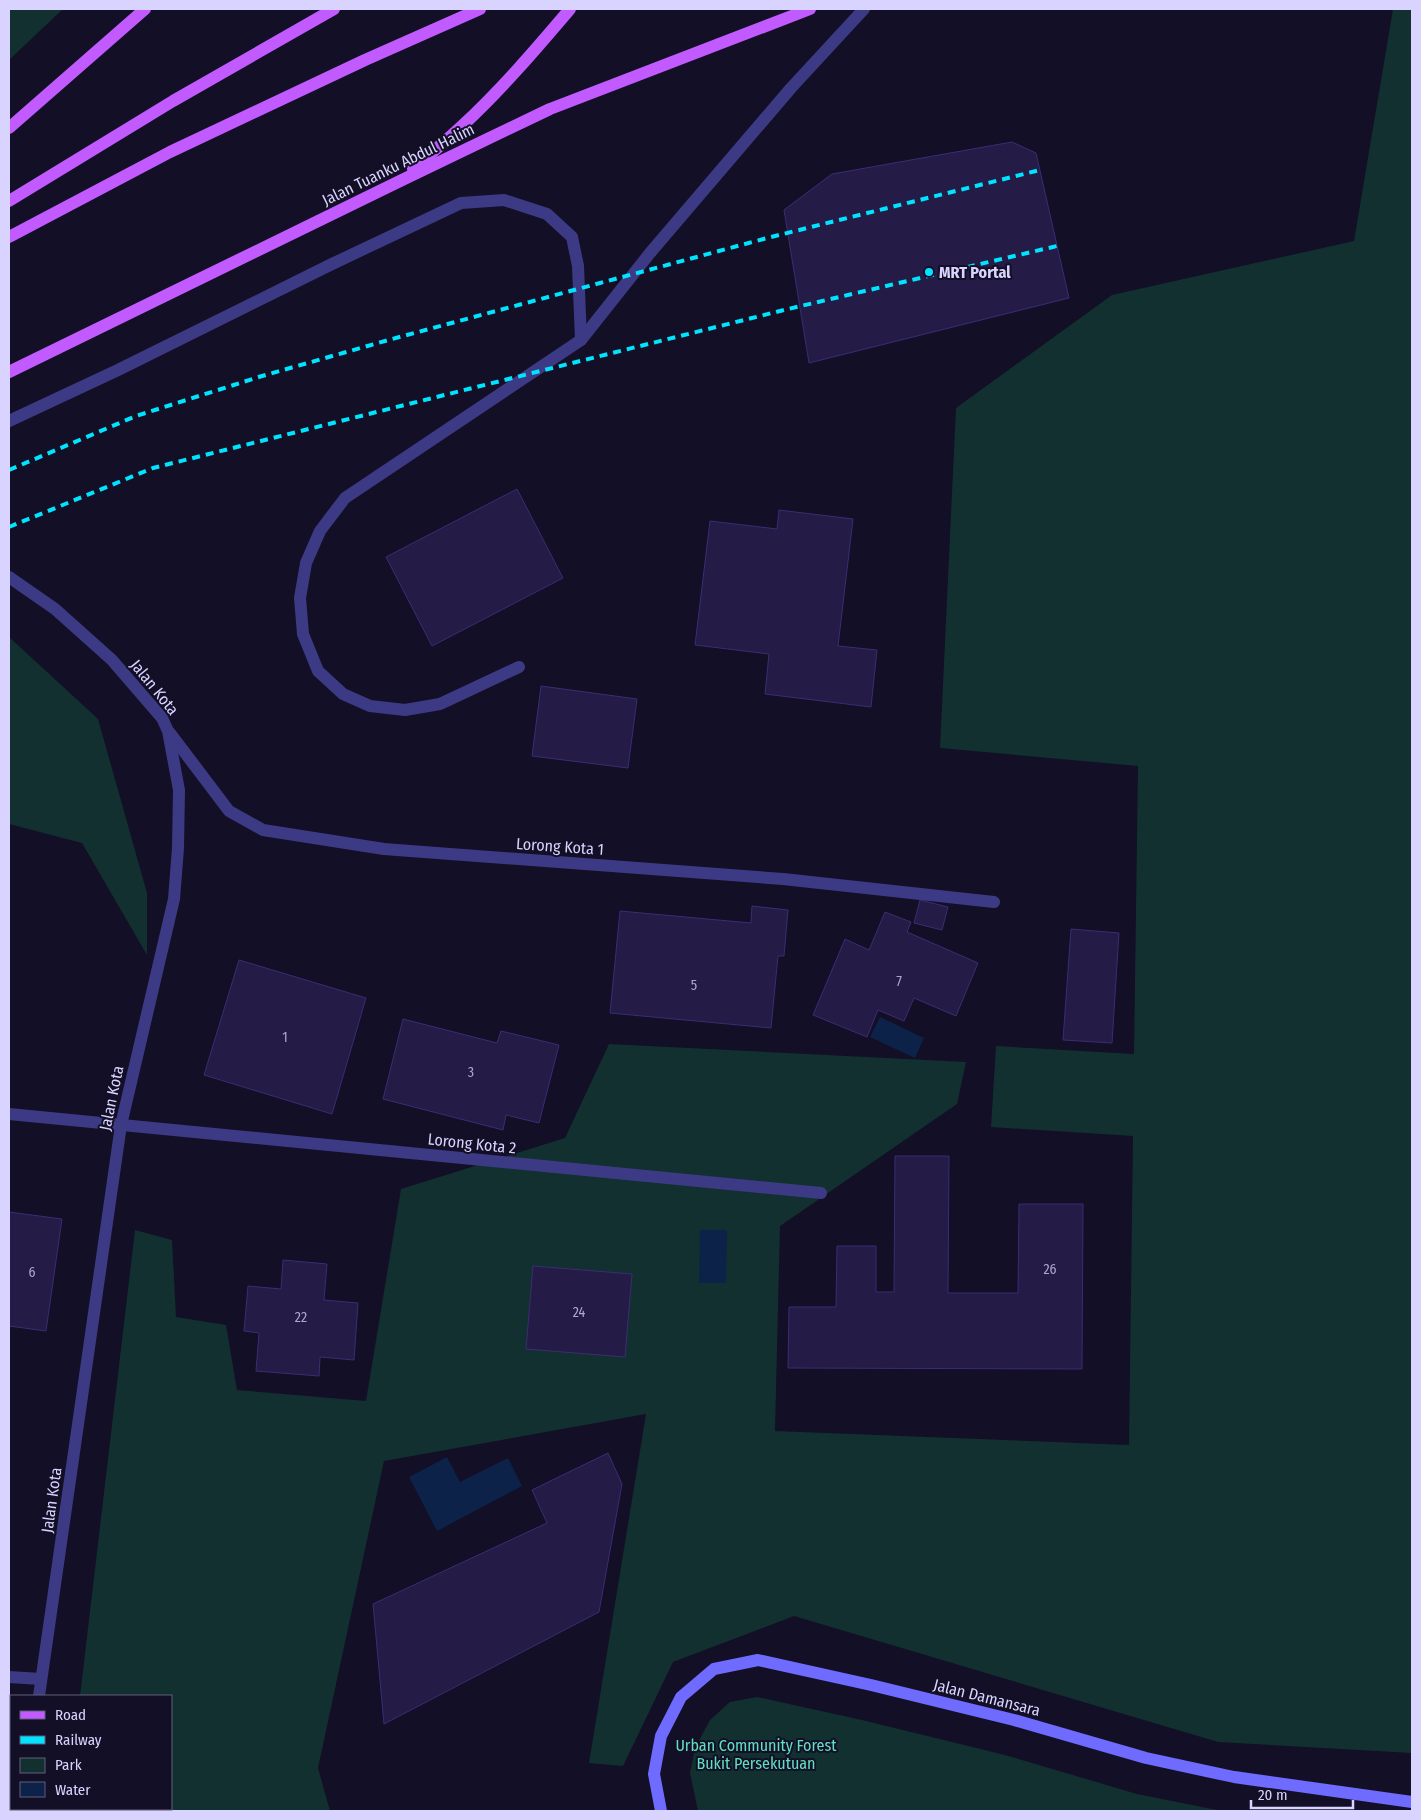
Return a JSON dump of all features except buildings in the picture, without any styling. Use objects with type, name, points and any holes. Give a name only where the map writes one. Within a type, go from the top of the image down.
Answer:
[{"type":"main road","points":[[9,128],[146,9]]},
{"type":"main road","points":[[9,201],[173,101],[334,9]]},
{"type":"main road","points":[[9,237],[170,152],[365,60],[480,9]]},
{"type":"main road","points":[[400,181],[462,126],[538,47],[570,9]]},
{"type":"main road","name":"Jalan Tuanku Abdul Halim","points":[[9,372],[550,110],[810,9]]},
{"type":"street","points":[[519,667],[440,704],[405,710],[370,706],[343,694],[318,671],[303,634],[300,598],[306,563],[320,531],[344,498],[581,340],[650,254],[791,88],[864,9]]},
{"type":"street","points":[[9,421],[118,370],[323,268],[462,203],[504,200],[547,214],[572,237],[578,266],[581,340]]},
{"type":"street","name":"Jalan Kota","points":[[9,577],[55,609],[112,660],[162,718],[168,730],[179,790],[178,848],[174,899],[121,1125],[39,1695]]},
{"type":"street","name":"Lorong Kota 1","points":[[168,730],[229,810],[263,830],[384,849],[783,879],[994,902]]},
{"type":"street","name":"Lorong Kota 2","points":[[9,1114],[821,1193]]},
{"type":"street","name":"Jalan Damansara","points":[[661,1811],[654,1774],[661,1736],[681,1698],[714,1669],[758,1660],[1014,1720],[1155,1760],[1234,1777],[1412,1802]]},
{"type":"street","points":[[9,1677],[41,1679]]},
{"type":"green space","points":[[9,9],[63,9],[9,60]]},
{"type":"green space","points":[[1393,9],[1412,9],[1412,1753],[1218,1742],[794,1616],[673,1662],[623,1766],[589,1763],[646,1414],[384,1461],[318,1768],[330,1811],[67,1811],[172,1810],[172,1695],[80,1695],[135,1230],[172,1240],[176,1317],[226,1325],[237,1390],[366,1401],[401,1189],[565,1138],[609,1044],[966,1062],[957,1104],[780,1226],[775,1431],[1129,1445],[1133,1136],[991,1127],[996,1046],[1134,1054],[1138,766],[940,748],[956,408],[1112,295],[1354,241]]},
{"type":"green space","points":[[9,637],[98,719],[147,893],[147,955],[82,843],[9,824]]},
{"type":"green space","name":"Urban Community Forest Bukit Persekutuan","points":[[757,1697],[862,1720],[1005,1755],[1137,1794],[1222,1811],[698,1811],[690,1773],[695,1748],[710,1720],[730,1702]]},
{"type":"water","points":[[880,1017],[924,1038],[915,1058],[870,1037]]},
{"type":"water","points":[[700,1230],[727,1230],[726,1283],[699,1283]]},
{"type":"water","points":[[447,1457],[460,1482],[508,1458],[522,1486],[437,1531],[409,1477]]},
{"type":"railway","points":[[9,470],[136,416],[262,376],[771,237],[1040,170]]},
{"type":"railway","points":[[9,527],[153,468],[788,309],[1057,246]]},
{"type":"place","name":"MRT Portal","points":[[929,272]]}]
